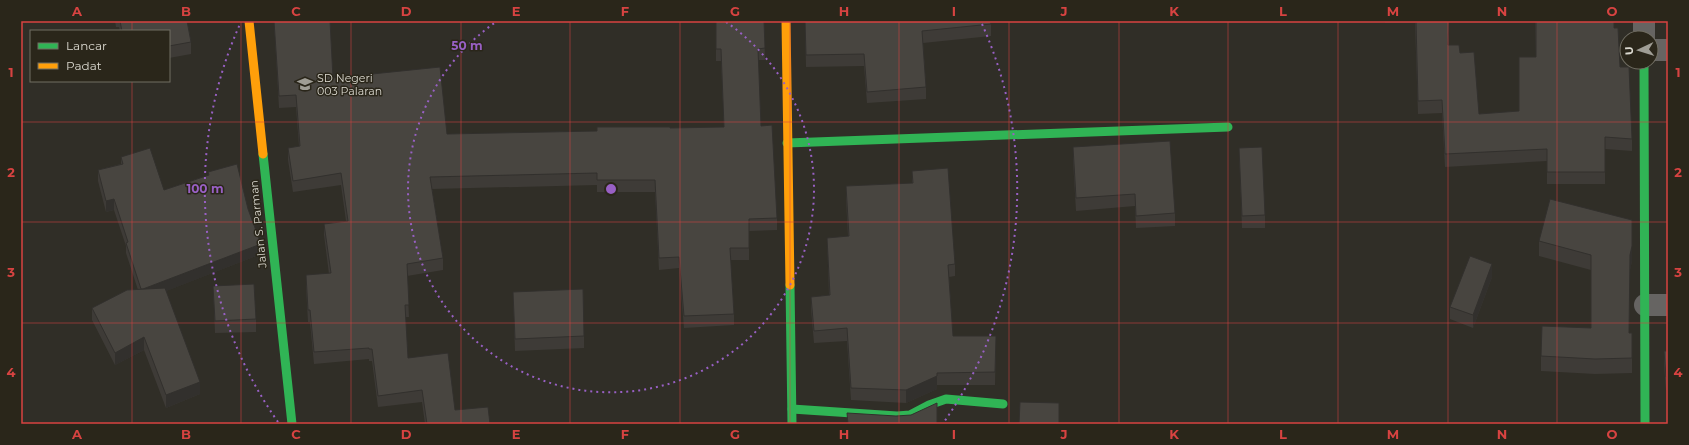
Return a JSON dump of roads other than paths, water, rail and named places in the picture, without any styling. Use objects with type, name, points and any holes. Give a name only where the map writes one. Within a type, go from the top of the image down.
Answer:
[{"type":"street","name":"Jalan S. Parman","points":[[249,21],[292,424]]},
{"type":"street","points":[[786,21],[792,424]]},
{"type":"street","points":[[1644,70],[1645,424]]},
{"type":"street","points":[[787,143],[1228,127]]},
{"type":"street","points":[[1645,305],[1668,305]]},
{"type":"street","points":[[792,409],[897,416],[910,415],[929,405],[946,399],[1003,404]]},
{"type":"place","name":"SD Negeri 003 Palaran","points":[[305,84]]}]
